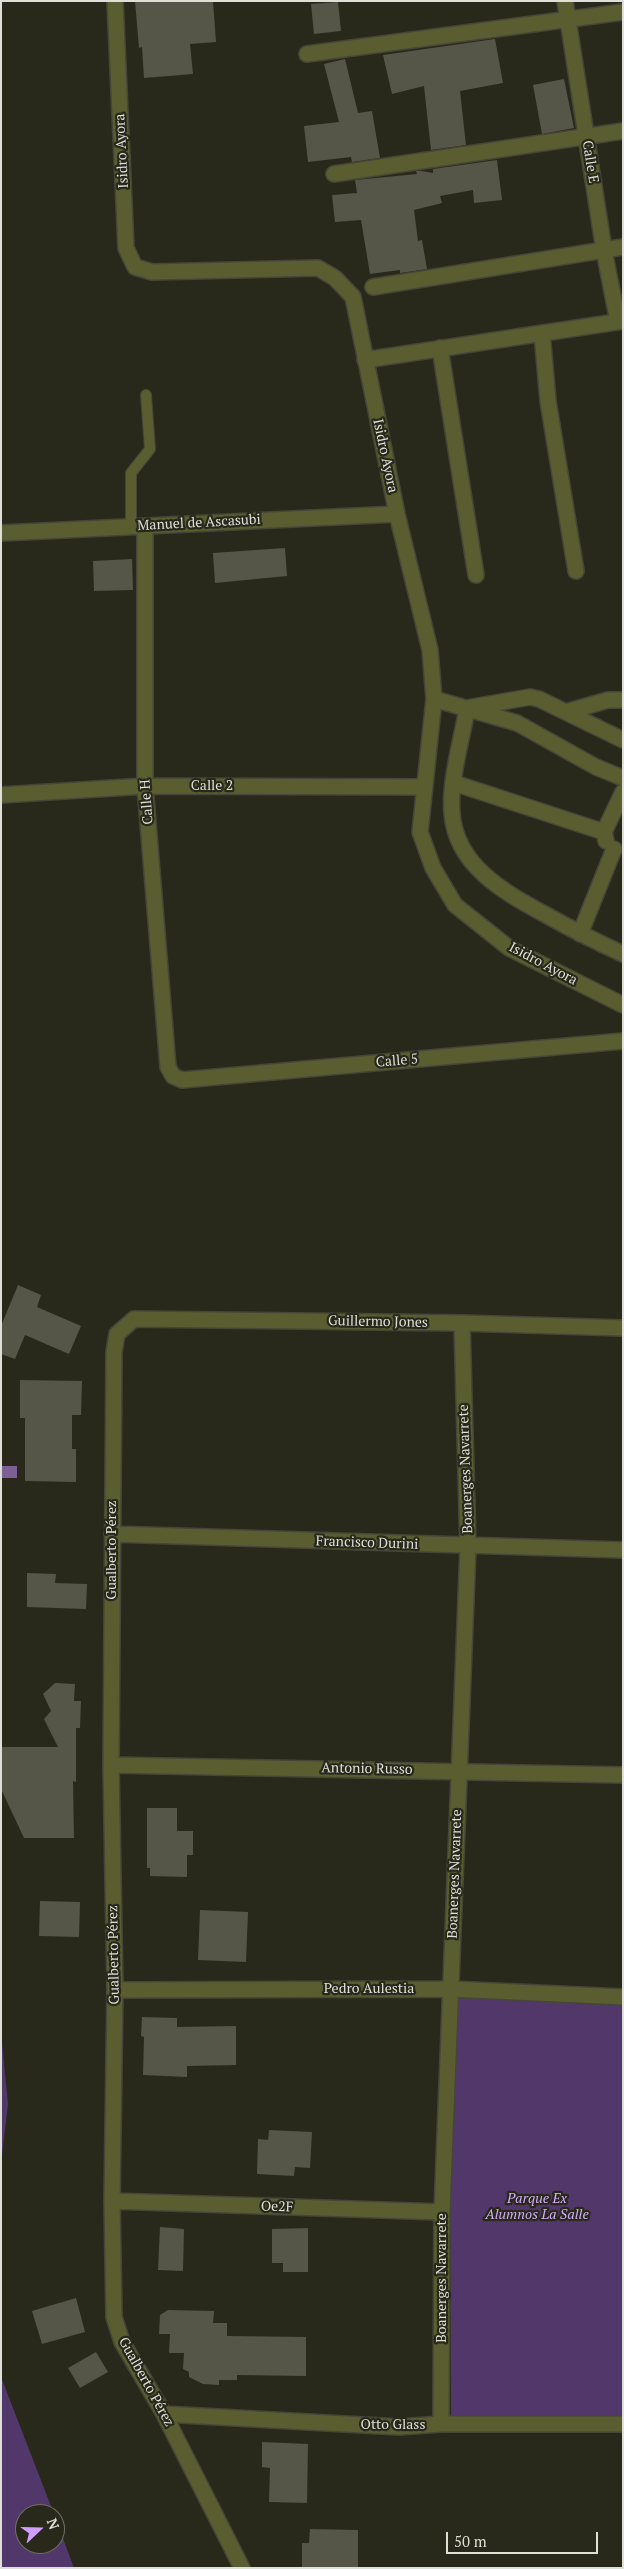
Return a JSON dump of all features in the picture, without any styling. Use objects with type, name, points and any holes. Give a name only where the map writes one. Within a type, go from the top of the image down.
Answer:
[{"type":"street","name":"Isidro Ayora","points":[[115,1],[126,248],[135,267],[152,272],[318,268],[335,278],[353,297],[397,514],[430,650],[434,699],[420,832],[433,868],[455,905],[509,948],[623,1005]]},
{"type":"street","name":"Calle E","points":[[564,1],[604,250],[620,321]]},
{"type":"street","points":[[308,54],[623,12]]},
{"type":"street","points":[[334,174],[623,131]]},
{"type":"street","points":[[373,287],[623,247]]},
{"type":"street","points":[[365,360],[620,321]]},
{"type":"street","points":[[542,333],[548,401],[576,572]]},
{"type":"street","points":[[440,348],[476,575]]},
{"type":"street","name":"Manuel de Ascasubi","points":[[1,533],[397,514]]},
{"type":"street","name":"Calle H","points":[[138,526],[146,786],[168,1067],[173,1076]]},
{"type":"street","points":[[467,708],[530,697],[623,740]]},
{"type":"street","points":[[434,699],[517,723],[596,767],[623,778]]},
{"type":"street","points":[[566,712],[608,700],[623,700]]},
{"type":"street","points":[[467,708],[454,783],[452,814],[462,847],[474,864],[506,893],[580,934],[623,954]]},
{"type":"street","points":[[454,783],[604,832]]},
{"type":"street","name":"Calle 2","points":[[1,795],[146,786],[424,787]]},
{"type":"street","points":[[580,934],[618,851],[606,844],[604,832],[623,792]]},
{"type":"street","name":"Calle 5","points":[[173,1076],[182,1080],[623,1041]]},
{"type":"street","name":"Guillermo Jones","points":[[134,1319],[462,1323],[623,1328]]},
{"type":"street","name":"Gualberto Pérez","points":[[134,1319],[117,1334],[114,1352],[112,1534],[112,1765],[115,1990],[112,2202],[114,2317],[122,2342],[131,2360],[164,2414],[242,2568]]},
{"type":"street","name":"Boanerges Navarrete","points":[[441,2424],[442,2212],[468,1547],[462,1323]]},
{"type":"street","name":"Francisco Durini","points":[[112,1534],[468,1547],[623,1550]]},
{"type":"street","name":"Antonio Russo","points":[[112,1765],[623,1775]]},
{"type":"street","name":"Pedro Aulestia","points":[[115,1990],[450,1989],[623,1997]]},
{"type":"street","name":"Oe2F","points":[[112,2202],[442,2212]]},
{"type":"street","name":"Otto Glass","points":[[164,2414],[399,2427],[441,2424],[623,2424]]},
{"type":"lane","points":[[138,526],[132,472],[150,449],[146,395]]},
{"type":"green space","name":"Parque Ex Alumnos La Salle","points":[[450,1989],[623,1997],[623,2422],[451,2417]]},
{"type":"green space","points":[[1,2032],[8,2104],[1,2164]]},
{"type":"green space","points":[[1,2377],[50,2504],[15,2504],[15,2554],[65,2554],[65,2544],[74,2568],[1,2568]]},
{"type":"shaded area","points":[[1,1466],[17,1466],[17,1478],[1,1478]]},
{"type":"building","points":[[135,1],[213,1],[216,42],[190,44],[193,74],[144,78],[142,47],[139,48]]},
{"type":"building","points":[[338,2],[341,31],[314,34],[311,4]]},
{"type":"building","points":[[495,39],[503,83],[460,91],[466,145],[431,150],[424,86],[392,94],[383,55]]},
{"type":"building","points":[[345,59],[358,113],[372,111],[380,158],[352,162],[351,157],[308,162],[304,126],[339,122],[324,64]]},
{"type":"building","points":[[564,79],[574,128],[542,134],[533,85]]},
{"type":"building","points":[[497,160],[502,200],[474,203],[473,190],[440,196],[442,203],[414,210],[418,241],[422,240],[427,269],[400,273],[400,270],[370,274],[361,220],[335,222],[332,195],[357,193],[355,180],[417,174],[416,171],[433,173],[433,169]]},
{"type":"building","points":[[285,548],[287,576],[215,583],[213,553]]},
{"type":"building","points":[[132,559],[133,590],[94,591],[93,561]]},
{"type":"building","points":[[18,1285],[41,1295],[37,1307],[81,1326],[69,1354],[25,1335],[15,1359],[1,1354],[1,1326]]},
{"type":"building","points":[[20,1380],[82,1381],[81,1415],[72,1415],[72,1449],[76,1449],[76,1482],[25,1481],[25,1418],[20,1418]]},
{"type":"building","points":[[27,1573],[56,1574],[55,1583],[87,1584],[86,1609],[27,1607]]},
{"type":"building","points":[[55,1683],[75,1684],[74,1701],[81,1701],[80,1728],[76,1728],[76,1782],[73,1781],[74,1838],[24,1838],[1,1789],[1,1747],[58,1747],[44,1719],[51,1711],[43,1694]]},
{"type":"building","points":[[147,1808],[177,1808],[177,1831],[193,1831],[193,1855],[187,1855],[187,1877],[150,1876],[150,1868],[147,1868]]},
{"type":"building","points":[[40,1901],[80,1902],[79,1937],[39,1936]]},
{"type":"building","points":[[200,1910],[248,1912],[246,1962],[198,1960]]},
{"type":"building","points":[[142,2017],[177,2018],[177,2027],[236,2026],[236,2065],[187,2066],[187,2077],[143,2075],[144,2037],[141,2036]]},
{"type":"building","points":[[269,2130],[312,2132],[310,2168],[295,2167],[294,2176],[257,2174],[258,2139],[268,2140]]},
{"type":"building","points":[[160,2227],[184,2229],[183,2271],[158,2270]]},
{"type":"building","points":[[308,2228],[308,2272],[283,2272],[283,2263],[272,2263],[272,2229]]},
{"type":"building","points":[[76,2298],[85,2332],[42,2344],[32,2311]]},
{"type":"building","points":[[168,2310],[214,2311],[213,2323],[227,2323],[227,2336],[306,2337],[306,2376],[237,2375],[237,2380],[219,2380],[219,2385],[203,2384],[189,2377],[189,2372],[183,2369],[184,2353],[169,2353],[170,2334],[159,2334],[160,2315]]},
{"type":"building","points":[[96,2352],[108,2372],[80,2388],[68,2368]]},
{"type":"building","points":[[262,2442],[308,2444],[307,2503],[269,2502],[270,2468],[262,2467]]},
{"type":"building","points":[[310,2529],[358,2530],[358,2568],[302,2568],[302,2543],[309,2543]]}]
